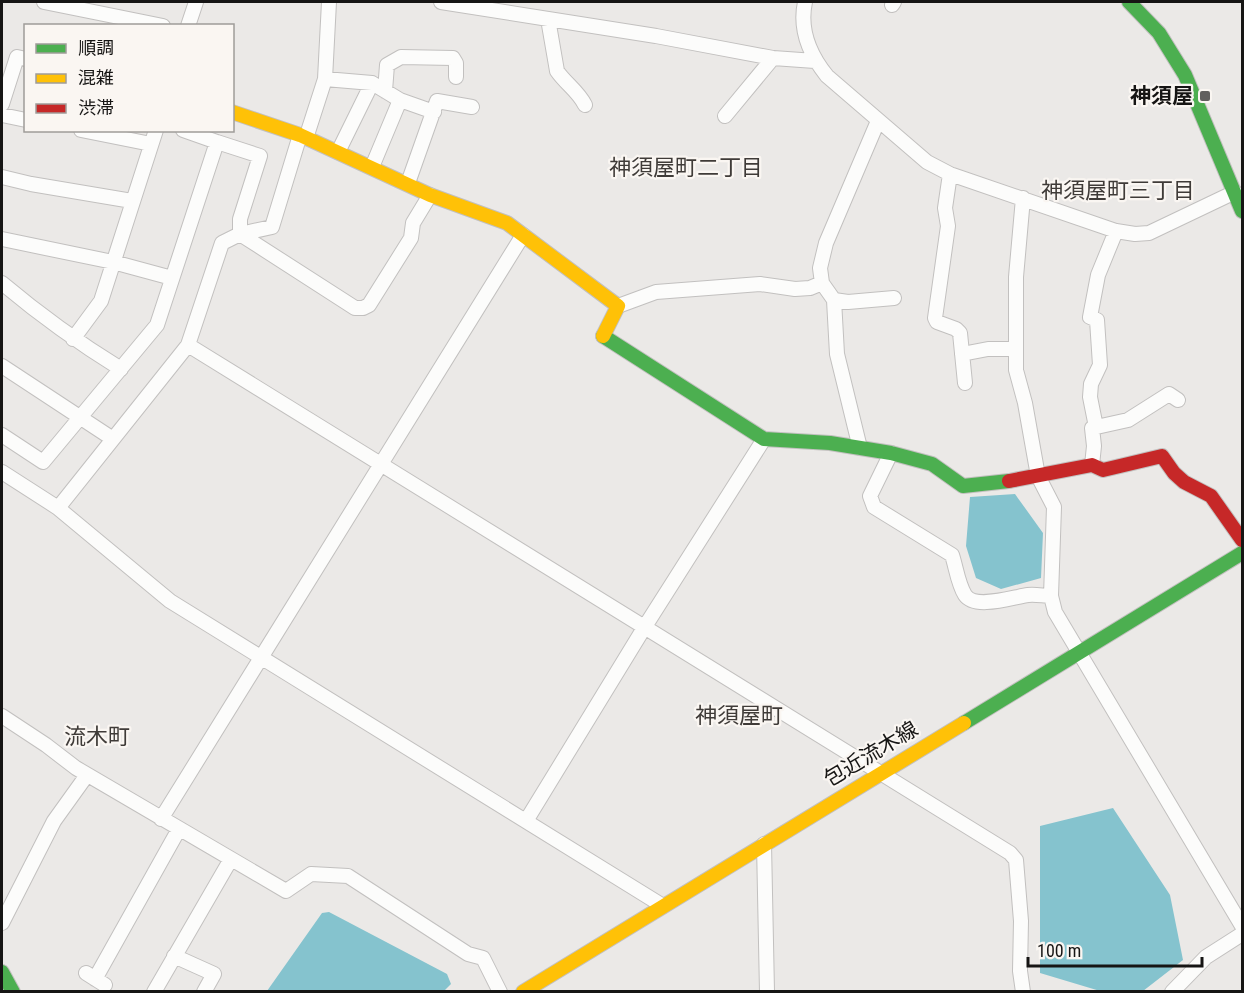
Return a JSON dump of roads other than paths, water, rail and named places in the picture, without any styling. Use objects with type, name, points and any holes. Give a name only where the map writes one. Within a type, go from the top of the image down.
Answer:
[{"type":"street","points":[[44,2],[154,24]]},
{"type":"street","points":[[189,24],[196,2]]},
{"type":"street","points":[[58,508],[188,345],[222,243],[240,234],[272,227],[325,79],[329,2]]},
{"type":"street","points":[[441,2],[495,6],[548,19],[773,58],[815,61]]},
{"type":"street","points":[[805,2],[804,29],[815,61],[827,76],[927,162],[950,174],[1116,231],[1135,234],[1149,233],[1235,192]]},
{"type":"street","points":[[1135,4],[1160,33],[1185,75],[1242,210]]},
{"type":"street","points":[[548,19],[557,71],[580,94],[585,105]]},
{"type":"street","points":[[2,104],[17,57],[24,58]]},
{"type":"street","points":[[385,91],[387,65],[401,57],[453,58],[456,63],[456,77]]},
{"type":"street","points":[[725,116],[773,58]]},
{"type":"street","points":[[325,79],[372,83],[400,100],[434,112]]},
{"type":"street","points":[[338,152],[372,83]]},
{"type":"street","points":[[372,167],[400,100]]},
{"type":"street","points":[[408,183],[437,100],[472,107]]},
{"type":"street","points":[[234,113],[303,136],[430,195],[507,223],[618,306]]},
{"type":"street","points":[[2,116],[24,120]]},
{"type":"street","points":[[860,448],[837,354],[834,300],[822,283],[820,268],[826,243],[878,121]]},
{"type":"street","points":[[73,339],[101,301],[154,137],[102,132]]},
{"type":"street","points":[[189,132],[260,156],[240,219],[240,234]]},
{"type":"street","points":[[2,435],[43,462],[157,325],[217,142]]},
{"type":"street","points":[[950,174],[945,208],[948,226],[935,318],[937,322],[956,328],[960,333],[964,383]]},
{"type":"street","points":[[2,177],[132,201]]},
{"type":"street","points":[[240,234],[355,308],[363,308],[369,305],[411,238],[413,223],[430,195]]},
{"type":"street","points":[[1023,198],[1016,277],[1016,370],[1025,403],[1038,476],[1054,507],[1051,596],[1055,612],[1242,926]]},
{"type":"street","points":[[1096,427],[1090,397],[1091,384],[1100,365],[1097,320],[1090,317],[1098,275],[1116,231]]},
{"type":"street","points":[[160,819],[523,235]]},
{"type":"street","points":[[2,239],[112,262],[172,278]]},
{"type":"street","points":[[2,283],[73,339],[121,369]]},
{"type":"street","points":[[822,283],[810,288],[760,284],[656,292],[618,306],[602,337],[764,439],[830,443],[891,453],[932,464],[963,486],[1000,483],[1092,465],[1103,470],[1162,456],[1174,473],[1184,482],[1211,496],[1242,540]]},
{"type":"street","points":[[834,300],[848,302],[894,298]]},
{"type":"street","points":[[188,345],[1010,853],[1017,860],[1021,921],[1020,971],[1023,992]]},
{"type":"street","points":[[962,354],[988,349],[1016,349]]},
{"type":"street","points":[[2,366],[113,439]]},
{"type":"street","points":[[1092,465],[1094,446],[1092,428],[1128,420],[1169,394],[1178,400]]},
{"type":"street","points":[[526,821],[644,628],[764,439]]},
{"type":"street","points":[[891,453],[870,496],[871,502],[874,507],[952,555],[964,594],[969,599],[992,602],[1030,594],[1051,596]]},
{"type":"street","points":[[2,472],[58,508],[170,601],[663,906]]},
{"type":"street","name":"包近流木線","points":[[523,992],[1242,553]]},
{"type":"street","points":[[2,716],[87,775],[286,891],[311,874],[348,876],[468,954],[483,958],[500,992]]},
{"type":"street","points":[[2,923],[54,821],[87,775]]},
{"type":"street","points":[[95,979],[179,829]]},
{"type":"street","points":[[764,844],[767,992]]},
{"type":"street","points":[[154,992],[231,859]]},
{"type":"street","points":[[1172,992],[1206,957],[1242,934]]},
{"type":"street","points":[[174,956],[214,974],[204,992]]},
{"type":"street","points":[[2,972],[14,992]]},
{"type":"water","points":[[1015,494],[1043,533],[1041,578],[1001,589],[976,578],[966,546],[970,497]]},
{"type":"water","points":[[1113,808],[1170,895],[1183,960],[1143,991],[1100,991],[1040,973],[1040,826]]},
{"type":"water","points":[[329,912],[447,974],[451,984],[443,992],[267,991],[322,913]]},
{"type":"place","name":"神須屋","points":[[1205,96]]},
{"type":"district","name":"神須屋町二丁目","points":[[686,167]]},
{"type":"district","name":"神須屋町三丁目","points":[[1118,190]]},
{"type":"district","name":"神須屋町","points":[[739,715]]},
{"type":"district","name":"流木町","points":[[97,736]]}]
